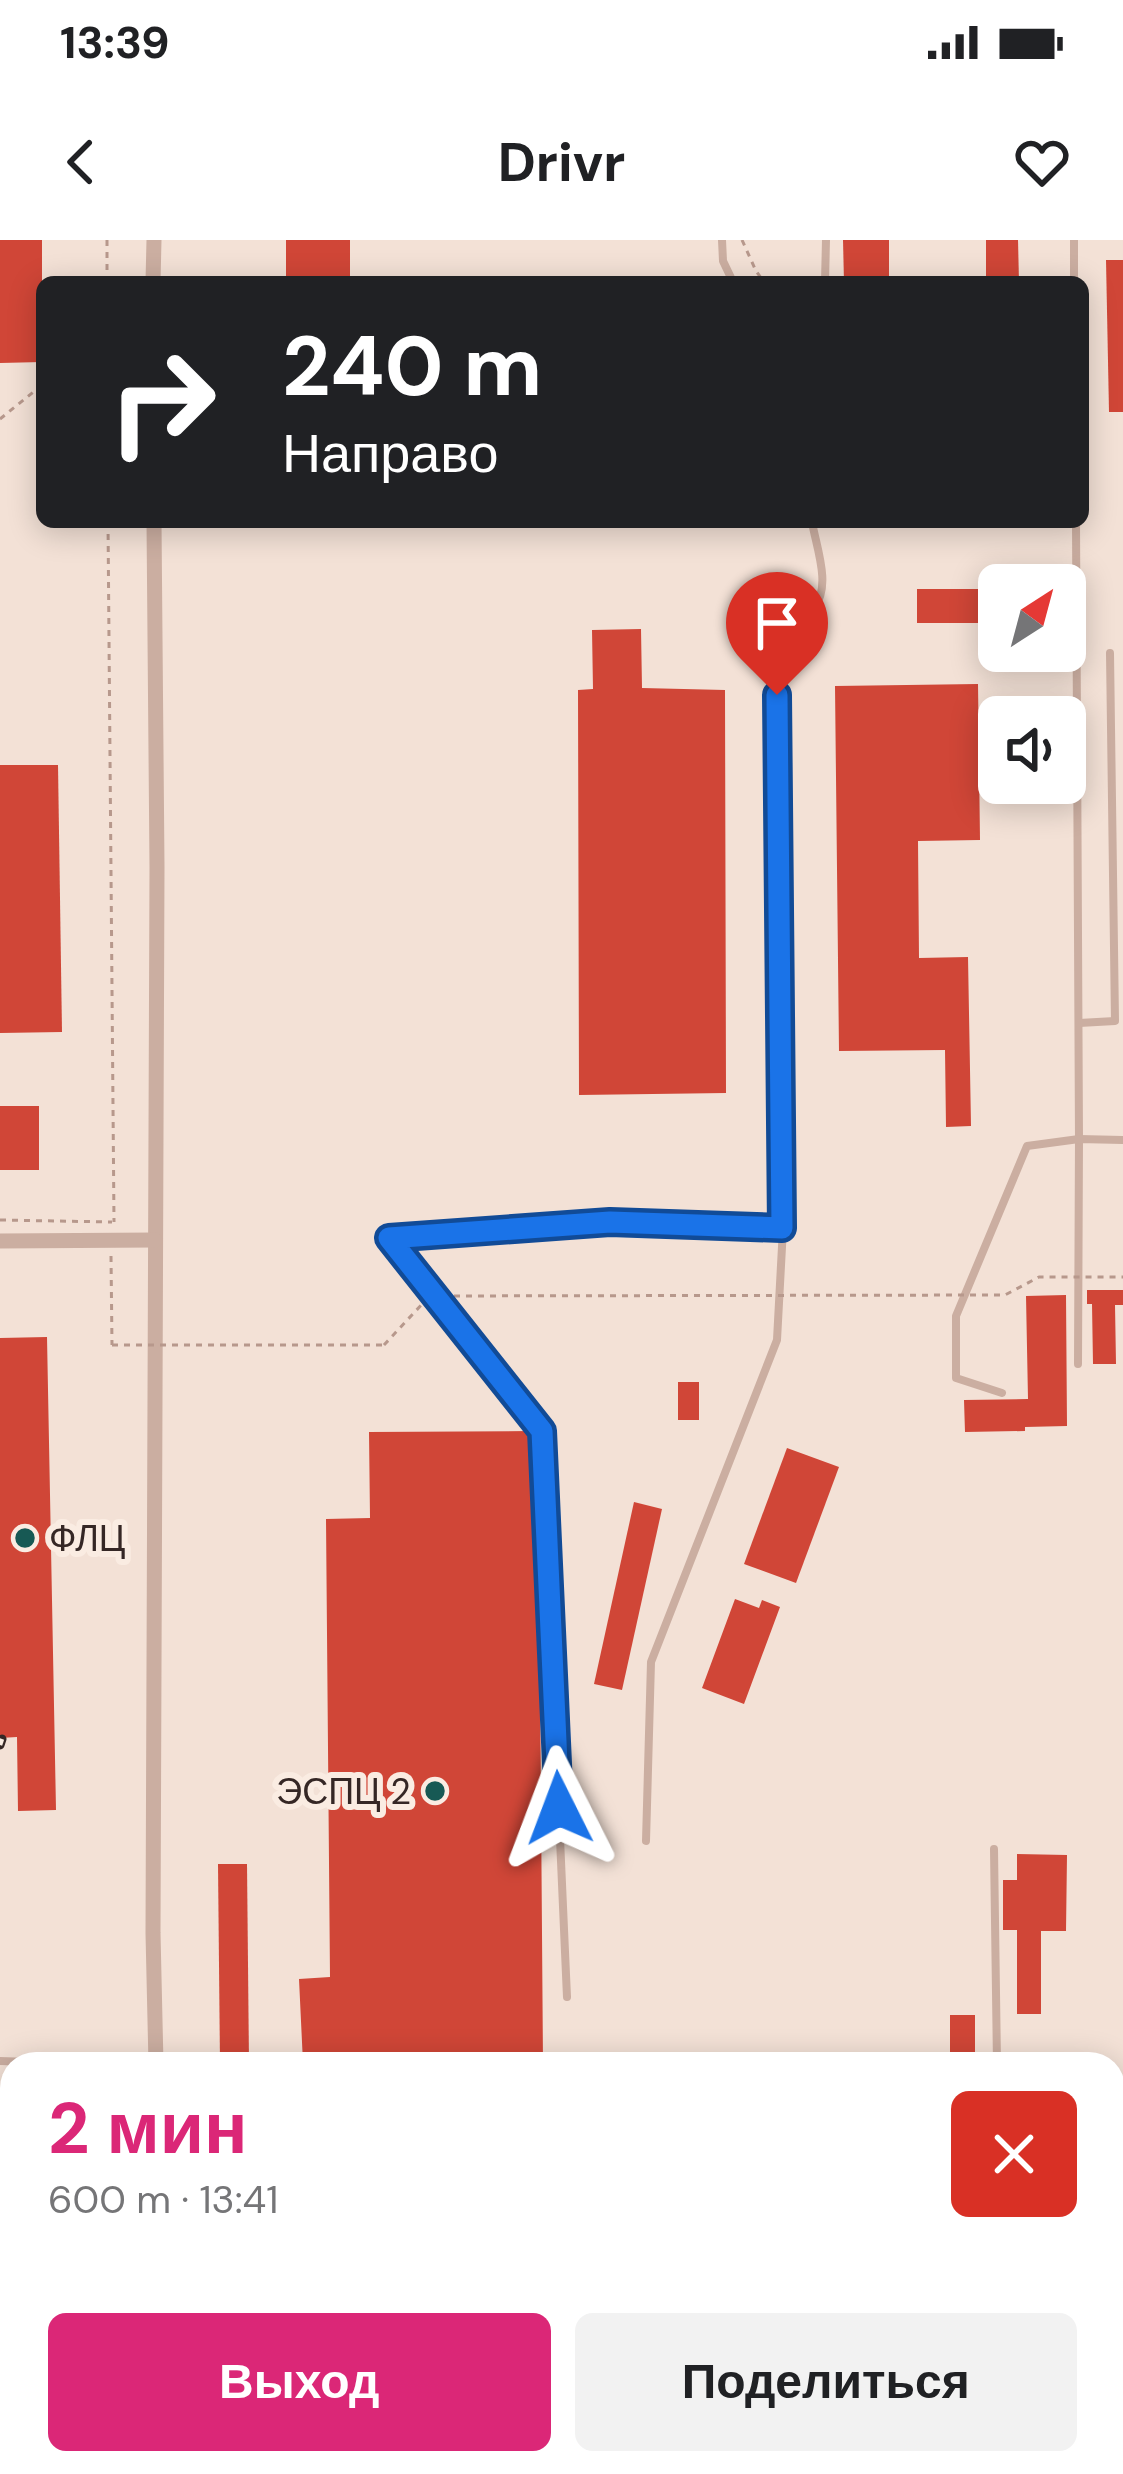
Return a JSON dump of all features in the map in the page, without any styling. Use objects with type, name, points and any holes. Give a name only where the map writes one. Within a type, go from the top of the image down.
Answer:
[{"type":"street","points":[[153,276],[154,242]]},
{"type":"street","points":[[154,528],[155,2052]]},
{"type":"street","points":[[0,1241],[155,1240]]},
{"type":"lane","points":[[722,240],[723,261],[730,276]]},
{"type":"lane","points":[[825,276],[826,240]]},
{"type":"lane","points":[[1074,240],[1074,276]]},
{"type":"lane","points":[[646,1841],[651,1662],[778,1340],[782,1228],[776,650],[784,633],[817,605],[824,590],[813,528]]},
{"type":"lane","points":[[1076,528],[1078,1364]]},
{"type":"lane","points":[[1079,1023],[1115,1021],[1109,653]]},
{"type":"lane","points":[[1002,1393],[956,1378],[956,1316],[1028,1146],[1079,1139],[1123,1140]]},
{"type":"lane","points":[[567,1997],[542,1431],[389,1238],[610,1222],[782,1228]]},
{"type":"lane","points":[[994,1850],[997,2052]]},
{"type":"path","points":[[107,240],[107,276]]},
{"type":"path","points":[[742,240],[760,276]]},
{"type":"path","points":[[0,419],[36,390]]},
{"type":"path","points":[[0,1220],[114,1222],[108,528]]},
{"type":"path","points":[[111,1240],[112,1345],[384,1345],[430,1296],[1005,1295],[1039,1277],[1123,1276]]},
{"type":"building","points":[[0,240],[42,240],[42,276],[36,276],[36,362],[0,363]]},
{"type":"building","points":[[286,240],[350,240],[350,276],[286,276]]},
{"type":"building","points":[[843,240],[889,240],[889,276],[844,276]]},
{"type":"building","points":[[986,240],[1018,240],[1019,276],[986,276]]},
{"type":"building","points":[[1106,260],[1123,260],[1123,412],[1109,412]]},
{"type":"building","points":[[917,589],[978,589],[978,623],[917,623]]},
{"type":"building","points":[[641,629],[642,688],[725,690],[726,1093],[579,1095],[578,690],[593,689],[592,630]]},
{"type":"building","points":[[978,684],[980,840],[918,841],[919,958],[968,957],[971,1126],[946,1127],[945,1050],[839,1051],[835,686]]},
{"type":"building","points":[[0,765],[58,765],[62,1032],[0,1033]]},
{"type":"building","points":[[0,1106],[39,1106],[39,1170],[0,1170]]},
{"type":"building","points":[[1087,1290],[1123,1290],[1123,1305],[1115,1305],[1116,1364],[1093,1364],[1092,1304],[1087,1304]]},
{"type":"building","points":[[1066,1295],[1067,1426],[965,1432],[964,1400],[1028,1399],[1026,1296]]},
{"type":"building","name":"ФЛЦ","points":[[47,1337],[56,1810],[18,1811],[17,1737],[0,1738],[0,1338]]},
{"type":"building","points":[[678,1382],[699,1382],[699,1420],[678,1420]]},
{"type":"building","name":"ЭСПЦ 2","points":[[369,1432],[534,1434],[543,2052],[302,2052],[299,1979],[330,1977],[326,1519],[370,1518]]},
{"type":"building","points":[[787,1448],[839,1467],[796,1583],[744,1564]]},
{"type":"building","points":[[634,1502],[662,1509],[622,1690],[594,1684]]},
{"type":"building","points":[[735,1599],[759,1608],[762,1600],[780,1607],[744,1704],[702,1688]]},
{"type":"building","points":[[1017,1854],[1067,1855],[1066,1931],[1041,1931],[1041,2014],[1017,2014],[1017,1930],[1003,1930],[1003,1880],[1017,1880]]},
{"type":"building","points":[[218,1864],[247,1864],[249,2052],[220,2052]]},
{"type":"building","points":[[950,2015],[975,2015],[975,2052],[950,2052]]},
{"type":"railway","points":[[0,1745],[2,1739]]},
{"type":"place","name":"ФЛЦ","points":[[25,1538]]},
{"type":"place","name":"ЭСПЦ 2","points":[[435,1791]]},
{"type":"route","points":[[559,1808],[542,1431],[389,1238],[610,1222],[782,1228],[777,695]]}]
